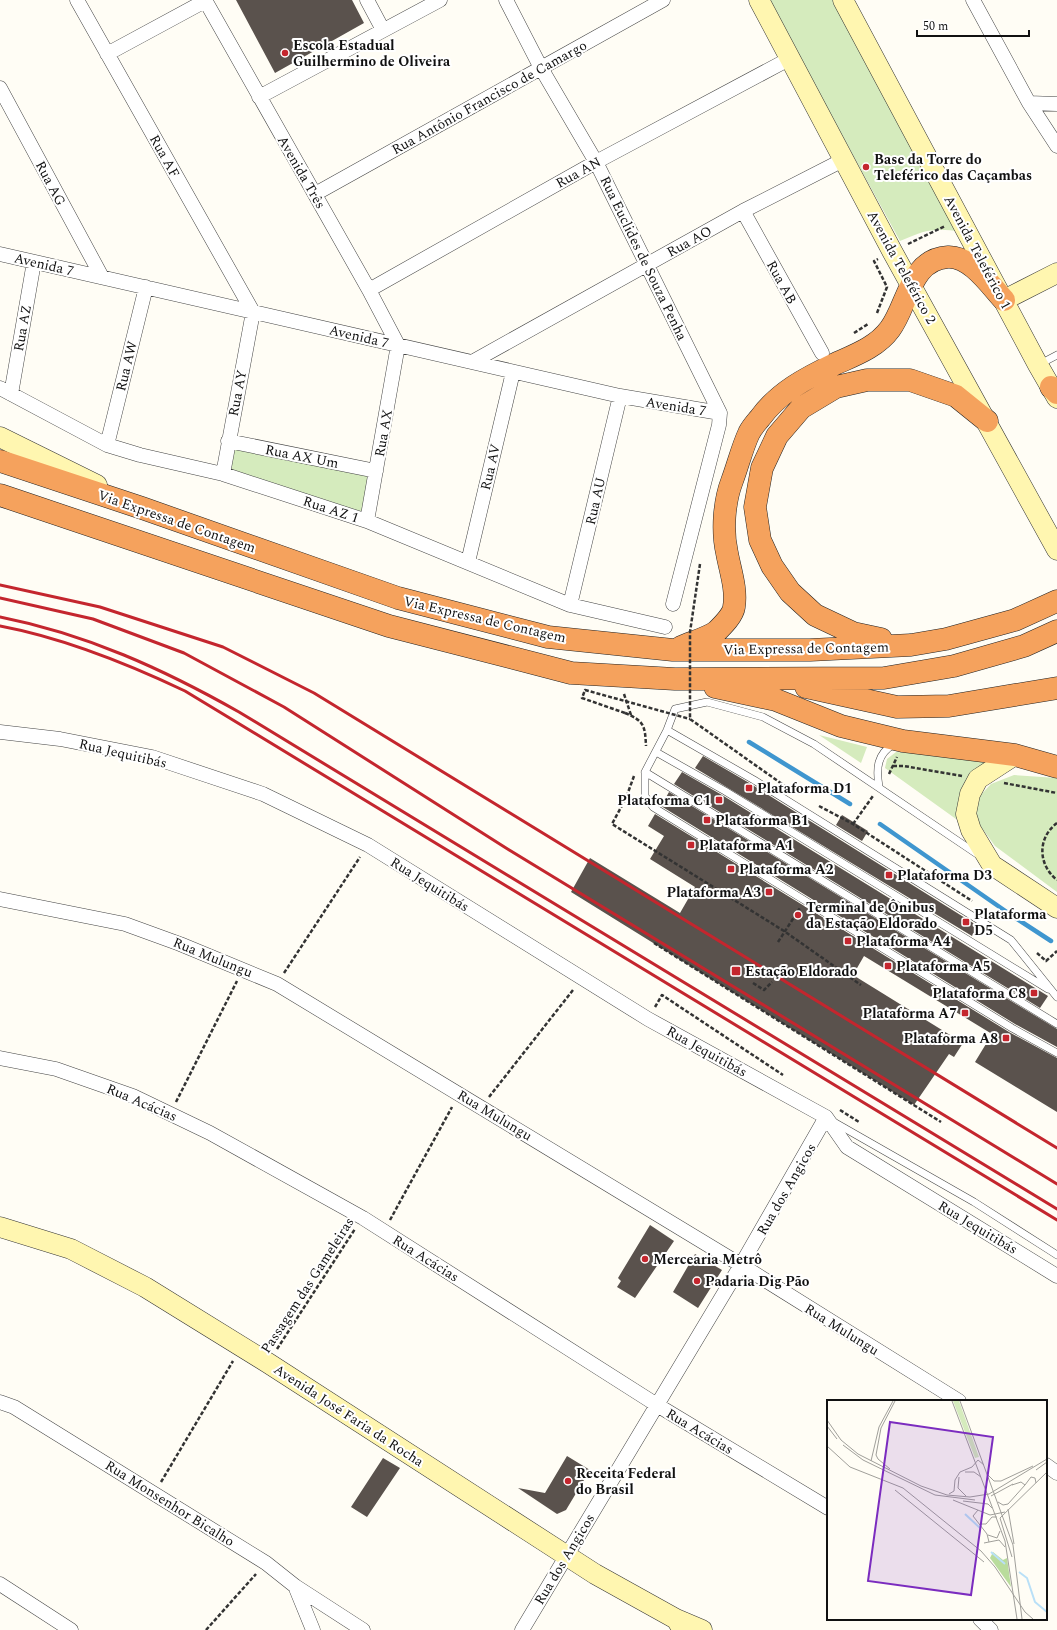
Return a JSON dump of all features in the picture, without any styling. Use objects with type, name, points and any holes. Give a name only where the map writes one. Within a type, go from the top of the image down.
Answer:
[{"type":"highway","points":[[673,650],[716,632],[727,620],[734,608],[734,592],[726,551],[724,527],[729,489],[750,431],[768,406],[788,388],[864,351],[884,337],[895,323],[911,283],[923,268],[935,260],[949,257],[962,261],[971,266],[1004,300]]},
{"type":"highway","points":[[911,645],[853,633],[815,615],[790,592],[772,566],[760,540],[755,507],[762,468],[777,436],[800,408],[836,387],[867,380],[910,380],[956,396],[986,421]]},
{"type":"highway","name":"Via Expressa de Contagem","points":[[0,461],[142,508],[398,598],[548,637],[673,650],[810,650],[911,645],[946,639],[1015,620],[1057,601]]},
{"type":"highway","name":"Via Expressa de Contagem","points":[[0,495],[389,626],[571,673],[675,679],[884,678],[954,666],[1024,646],[1057,631]]},
{"type":"highway","points":[[763,678],[896,707],[948,706],[1057,688]]},
{"type":"highway","points":[[675,679],[776,700],[841,726],[899,740],[1015,755],[1057,767]]},
{"type":"main road","name":"Avenida Teleférico 2","points":[[759,0],[892,251],[1057,550]]},
{"type":"main road","name":"Avenida Teleférico 1","points":[[843,0],[1038,365],[1055,392]]},
{"type":"main road","points":[[1004,300],[1057,273]]},
{"type":"main road","points":[[0,437],[142,508]]},
{"type":"main road","points":[[1015,755],[978,779],[970,794],[966,814],[971,830],[992,865],[1054,904]]},
{"type":"main road","name":"Avenida José Faria da Rocha","points":[[0,1227],[71,1250],[145,1287],[268,1363],[596,1574],[680,1624],[702,1630]]},
{"type":"street","name":"Rua AF","points":[[76,0],[253,312]]},
{"type":"street","points":[[367,0],[383,30]]},
{"type":"street","points":[[259,97],[440,0]]},
{"type":"street","name":"Rua Euclides de Souza Penha","points":[[506,0],[541,68],[596,162],[720,413]]},
{"type":"street","name":"Rua Antônio Francisco de Camargo","points":[[315,194],[663,0]]},
{"type":"street","points":[[973,0],[1029,103],[1057,146]]},
{"type":"street","points":[[107,54],[205,1]]},
{"type":"street","name":"Avenida Três","points":[[205,1],[369,290],[398,345]]},
{"type":"street","name":"Rua AN","points":[[369,290],[596,162],[789,59]]},
{"type":"street","name":"Rua AG","points":[[0,88],[102,278]]},
{"type":"street","points":[[1029,103],[1057,104]]},
{"type":"street","name":"Rua AO","points":[[472,362],[743,211],[845,160]]},
{"type":"street","name":"Rua AB","points":[[743,211],[822,353]]},
{"type":"street","name":"Avenida 7","points":[[0,254],[620,396],[720,413]]},
{"type":"street","name":"Rua AZ","points":[[6,391],[34,262]]},
{"type":"street","name":"Rua AW","points":[[107,446],[146,287]]},
{"type":"street","name":"Rua AY","points":[[223,474],[253,312]]},
{"type":"street","name":"Rua AX","points":[[367,521],[398,345]]},
{"type":"street","name":"Rua AV","points":[[468,562],[513,372]]},
{"type":"street","name":"Rua AZ 1","points":[[6,391],[107,446],[223,474],[367,521],[570,605],[665,627]]},
{"type":"street","name":"Rua AU","points":[[570,605],[620,396]]},
{"type":"street","points":[[673,604],[720,413]]},
{"type":"street","name":"Rua AX Um","points":[[228,441],[376,471]]},
{"type":"street","name":"Rua Jequitibás","points":[[0,732],[60,739],[152,757],[263,794],[368,845],[648,1018],[826,1117],[847,1146],[1057,1276]]},
{"type":"street","name":"Rua Mulungu","points":[[0,900],[125,924],[244,968],[277,984],[741,1265],[957,1400]]},
{"type":"street","name":"Rua Acácias","points":[[0,1058],[56,1069],[133,1096],[210,1133],[363,1218],[657,1404],[827,1507]]},
{"type":"street","name":"Rua dos Angicos","points":[[522,1630],[741,1265],[826,1117]]},
{"type":"street","name":"Rua Monsenhor Bicalho","points":[[0,1402],[14,1407],[266,1563],[295,1586],[313,1630]]},
{"type":"street","points":[[1047,1465],[1057,1473]]},
{"type":"street","points":[[0,1584],[71,1630]]},
{"type":"street","points":[[295,1586],[363,1630]]},
{"type":"street","points":[[981,1620],[991,1630]]},
{"type":"lane","points":[[1038,365],[1057,355]]},
{"type":"lane","points":[[992,865],[879,786],[814,744],[763,717],[707,702],[675,709],[667,730],[645,772],[644,796],[652,807],[1012,1028],[1057,1053]]},
{"type":"lane","points":[[667,730],[754,780],[1011,940],[1056,995]]},
{"type":"lane","points":[[879,786],[877,771],[878,759],[888,747],[899,740]]},
{"type":"lane","points":[[656,752],[725,790],[1056,995]]},
{"type":"lane","points":[[645,772],[1057,1024]]},
{"type":"lane","name":"Rua Jequitibás","points":[[826,1117],[974,1202],[1057,1255]]},
{"type":"path","points":[[892,251],[960,219]]},
{"type":"path","points":[[690,719],[690,632],[700,564]]},
{"type":"path","points":[[643,753],[646,747],[645,728],[640,720],[625,713],[582,698],[585,690],[690,719],[792,791]]},
{"type":"path","points":[[635,773],[626,798],[612,824],[784,931],[861,985]]},
{"type":"path","points":[[1057,823],[1044,838],[1041,856],[1048,873],[1057,880]]},
{"type":"path","points":[[277,984],[368,845]]},
{"type":"path","points":[[778,942],[784,931]]},
{"type":"path","points":[[654,943],[941,1122]]},
{"type":"path","points":[[170,1114],[244,968]]},
{"type":"path","points":[[482,1107],[582,978]]},
{"type":"path","points":[[753,983],[764,990],[772,982]]},
{"type":"path","points":[[648,1018],[662,995],[788,1079]]},
{"type":"path","points":[[384,1231],[459,1094]]},
{"type":"path","name":"Passagem das Gameleiras","points":[[268,1363],[363,1218]]},
{"type":"path","points":[[155,1493],[241,1346]]},
{"type":"path","points":[[206,1630],[266,1563]]},
{"type":"green space","points":[[768,0],[835,0],[962,232],[930,230],[900,241]]},
{"type":"green space","points":[[229,442],[375,472],[366,520],[224,471]]},
{"type":"green space","points":[[819,735],[867,747],[861,763]]},
{"type":"green space","points":[[896,752],[988,759],[978,769],[961,793],[956,819],[885,768],[887,759]]},
{"type":"green space","points":[[1014,775],[1057,778],[1057,892],[995,846],[973,816],[976,800],[991,784]]},
{"type":"building","name":"Escola Estadual Guilhermino de Oliveira","points":[[236,0],[352,0],[364,23],[275,73]]},
{"type":"building","points":[[703,756],[751,784],[978,926],[972,936],[695,768]]},
{"type":"building","points":[[682,772],[722,795],[1048,996],[1040,1008],[674,784]]},
{"type":"building","points":[[669,792],[1057,1029],[1057,1047],[1015,1024],[661,806]]},
{"type":"building","points":[[655,814],[1009,1032],[1057,1058],[1057,1112],[975,1062],[992,1034],[864,956],[853,975],[963,1043],[954,1057],[949,1054],[914,1105],[571,892],[590,858],[680,913],[695,887],[650,859],[664,836],[648,826]]},
{"type":"building","points":[[842,815],[868,831],[862,841],[836,825]]},
{"type":"building","name":"Mercearia Metrô","points":[[650,1225],[674,1241],[635,1298],[617,1287],[621,1281],[618,1278]]},
{"type":"building","name":"Padaria Dig Pão","points":[[695,1254],[722,1270],[698,1308],[673,1292]]},
{"type":"building","name":"Receita Federal do Brasil","points":[[567,1456],[590,1470],[566,1510],[557,1514],[518,1488],[545,1493]]},
{"type":"building","points":[[383,1458],[400,1468],[367,1517],[351,1507]]},
{"type":"waterway","points":[[749,742],[850,804]]},
{"type":"waterway","points":[[880,824],[1051,941]]},
{"type":"railway","points":[[0,585],[100,607],[223,647],[314,693],[1057,1148]]},
{"type":"railway","points":[[0,598],[93,619],[184,653],[284,707],[506,848],[1057,1184]]},
{"type":"railway","points":[[0,617],[32,624],[93,643],[182,681],[239,712],[1057,1209]]},
{"type":"railway","points":[[0,626],[48,637],[94,652],[185,691],[1057,1220]]},
{"type":"place","name":"Escola Estadual Guilhermino de Oliveira","points":[[285,53]]},
{"type":"place","name":"Base da Torre do Teleférico das Caçambas","points":[[866,167]]},
{"type":"place","name":"Plataforma D1","points":[[749,788]]},
{"type":"place","name":"Plataforma C1","points":[[719,800]]},
{"type":"place","name":"Plataforma B1","points":[[707,820]]},
{"type":"place","name":"Plataforma A1","points":[[691,845]]},
{"type":"place","name":"Plataforma A2","points":[[731,869]]},
{"type":"place","name":"Plataforma D3","points":[[889,875]]},
{"type":"place","name":"Plataforma A3","points":[[769,892]]},
{"type":"place","name":"Terminal de Ônibus da Estação Eldorado","points":[[798,915]]},
{"type":"place","name":"Plataforma D5","points":[[966,922]]},
{"type":"place","name":"Plataforma A4","points":[[848,941]]},
{"type":"place","name":"Plataforma A5","points":[[888,966]]},
{"type":"place","name":"Estação Eldorado","points":[[736,971]]},
{"type":"place","name":"Plataforma C8","points":[[1034,993]]},
{"type":"place","name":"Plataforma A7","points":[[965,1013]]},
{"type":"place","name":"Plataforma A8","points":[[1006,1038]]},
{"type":"place","name":"Mercearia Metrô","points":[[645,1259]]},
{"type":"place","name":"Padaria Dig Pão","points":[[697,1281]]},
{"type":"place","name":"Receita Federal do Brasil","points":[[568,1481]]}]
